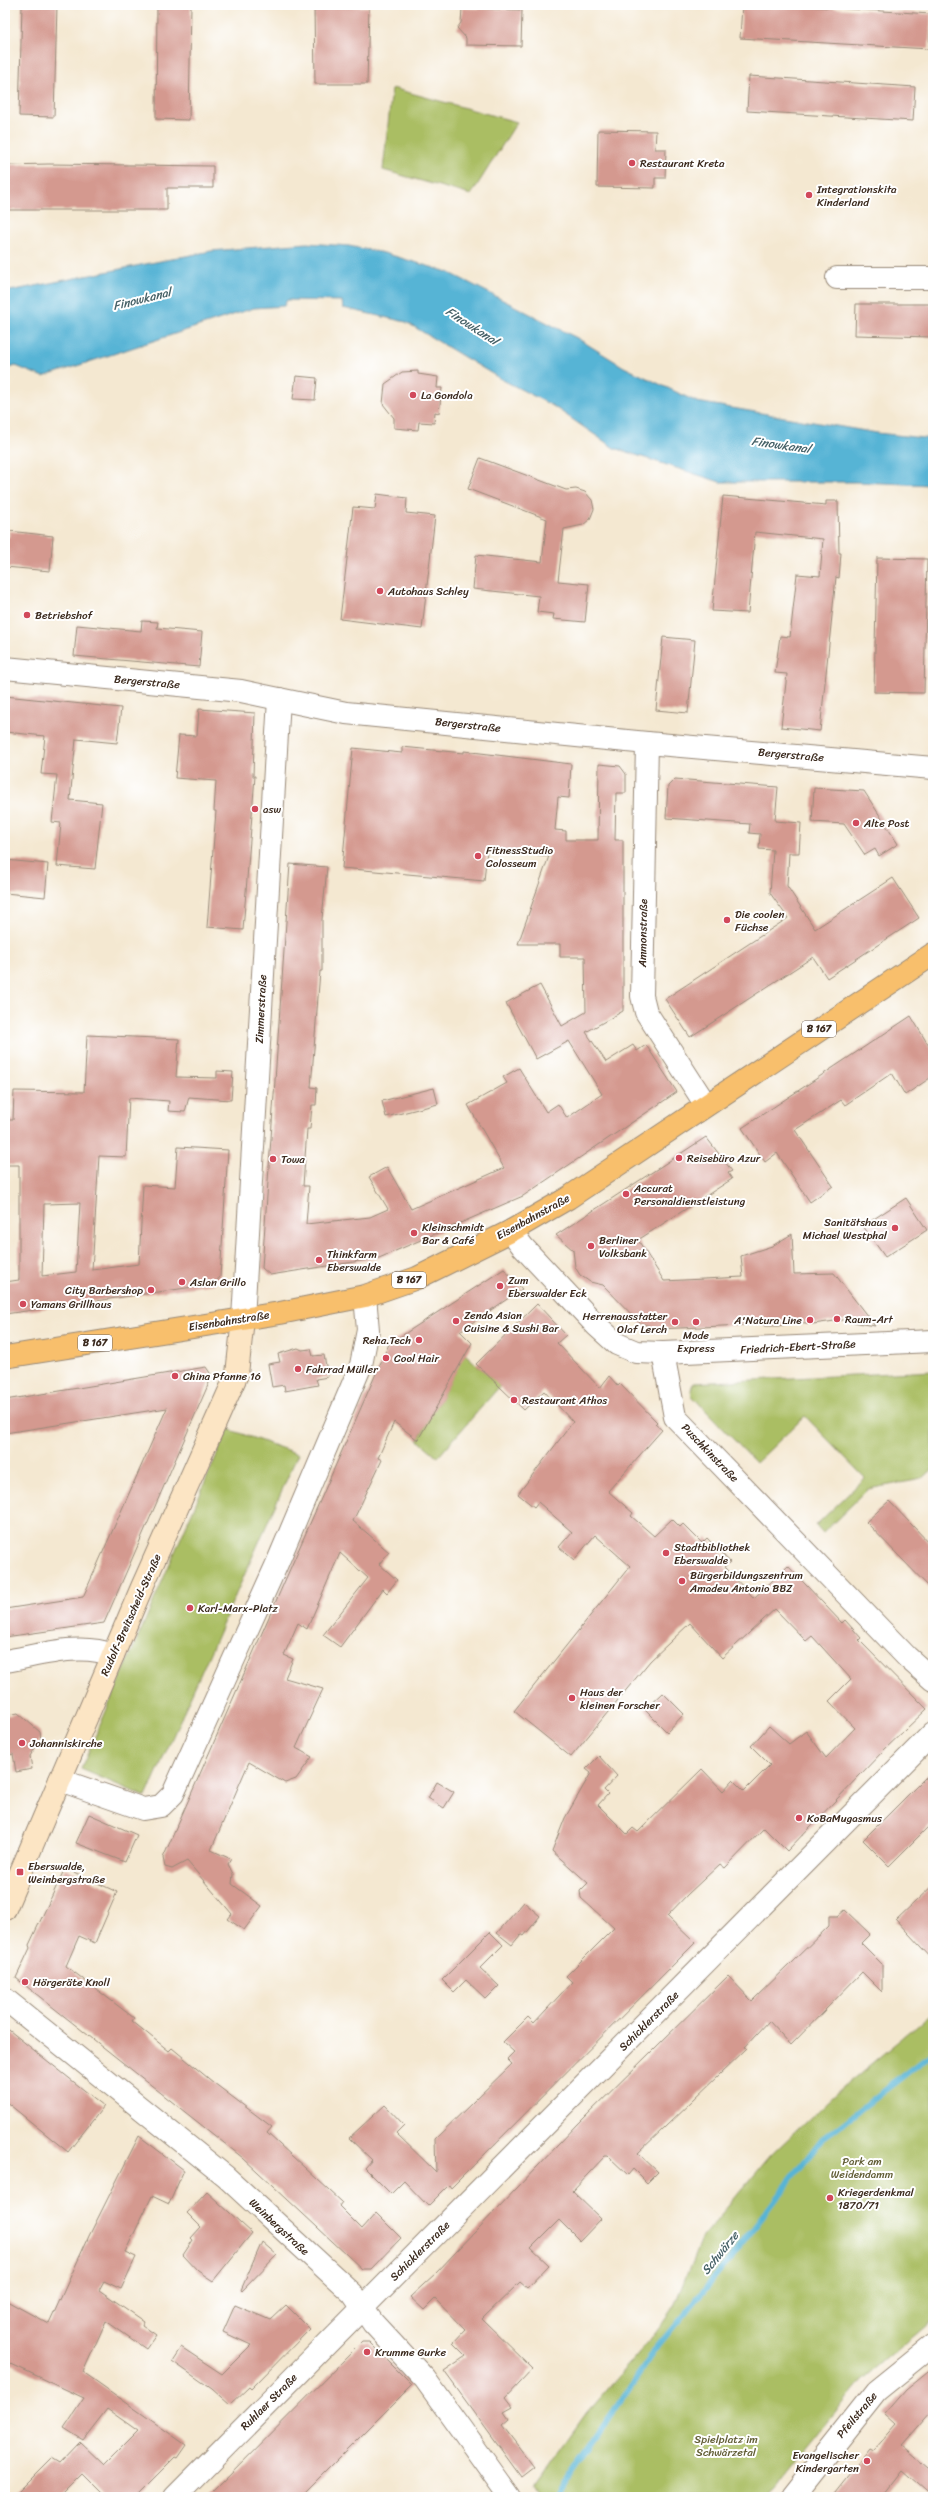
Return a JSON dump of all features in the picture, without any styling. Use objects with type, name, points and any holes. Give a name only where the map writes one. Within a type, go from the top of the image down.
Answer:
[{"type":"main road","name":"Eisenbahnstraße","points":[[5,1357],[243,1319],[365,1296],[417,1278],[511,1231],[575,1193],[933,954]]},
{"type":"main road","name":"Rudolf-Breitscheid-Straße","points":[[5,1909],[113,1655],[237,1374],[243,1319]]},
{"type":"street","points":[[837,278],[933,278]]},
{"type":"street","name":"Bergerstraße","points":[[5,668],[240,691],[346,713],[647,743],[933,768]]},
{"type":"street","name":"Zimmerstraße","points":[[243,1319],[279,699]]},
{"type":"street","name":"Ammonstraße","points":[[647,743],[642,996],[646,1012],[706,1105]]},
{"type":"street","points":[[511,1231],[523,1247],[590,1320],[617,1344],[636,1352],[663,1353]]},
{"type":"street","points":[[60,1780],[143,1809],[161,1806],[173,1794],[276,1566],[361,1365],[368,1330],[365,1296]]},
{"type":"street","name":"Friedrich-Ebert-Straße","points":[[663,1353],[933,1341]]},
{"type":"street","name":"Puschkinstraße","points":[[663,1353],[675,1416],[907,1657],[933,1680]]},
{"type":"street","points":[[5,1661],[76,1649],[96,1649],[113,1655]]},
{"type":"street","name":"Schicklerstraße","points":[[363,2308],[933,1733]]},
{"type":"street","name":"Weinbergstraße","points":[[5,1999],[225,2176],[353,2294],[373,2323],[425,2379],[510,2497]]},
{"type":"street","name":"Ruhlaer Straße","points":[[175,2497],[363,2308]]},
{"type":"street","name":"Pfeilstraße","points":[[792,2497],[876,2391],[933,2345]]},
{"type":"green space","points":[[392,88],[517,122],[471,195],[383,170]]},
{"type":"green space","points":[[465,1354],[500,1386],[438,1457],[418,1440]]},
{"type":"green space","points":[[933,1371],[933,1469],[922,1479],[868,1489],[823,1533],[816,1525],[865,1478],[805,1416],[756,1463],[692,1396],[691,1390],[693,1383]]},
{"type":"green space","name":"Karl-Marx-Platz","points":[[228,1429],[298,1454],[146,1797],[81,1769]]},
{"type":"green space","name":"Park am Weidendamm","points":[[933,2012],[933,2320],[862,2380],[767,2497],[537,2497],[532,2489],[587,2412],[649,2341],[674,2306],[702,2237],[771,2155],[835,2094]]},
{"type":"water","name":"Finowkanal","points":[[307,243],[349,246],[384,253],[448,272],[577,338],[624,367],[697,402],[877,433],[933,439],[933,485],[855,482],[720,482],[614,448],[553,406],[499,378],[406,322],[343,308],[342,301],[287,300],[284,306],[254,308],[43,377],[16,366],[5,369],[5,292],[211,251]]},
{"type":"building","points":[[22,5],[57,5],[54,117],[19,116]]},
{"type":"building","points":[[157,5],[191,5],[189,120],[156,119]]},
{"type":"building","points":[[314,5],[369,7],[367,84],[315,84]]},
{"type":"building","points":[[742,5],[785,5],[931,14],[929,49],[740,38]]},
{"type":"building","points":[[462,8],[522,10],[521,46],[466,45],[466,38],[457,28],[461,23]]},
{"type":"building","points":[[749,76],[915,87],[913,121],[747,111]]},
{"type":"building","name":"Restaurant Kreta","points":[[598,130],[656,131],[655,149],[666,149],[665,178],[655,178],[655,188],[597,187]]},
{"type":"building","points":[[49,164],[213,166],[213,188],[167,188],[167,210],[5,210],[5,165]]},
{"type":"building","points":[[856,304],[933,304],[933,337],[855,335]]},
{"type":"building","points":[[418,371],[418,374],[438,377],[437,388],[442,388],[439,413],[435,412],[434,423],[419,422],[418,430],[394,428],[394,418],[383,404],[385,384],[402,372]]},
{"type":"building","points":[[296,376],[317,378],[315,400],[293,399]]},
{"type":"building","points":[[480,458],[566,490],[576,489],[585,492],[592,500],[594,509],[590,519],[583,525],[564,529],[558,581],[589,584],[585,622],[553,619],[554,614],[537,612],[539,596],[473,589],[476,555],[542,562],[547,519],[468,489]]},
{"type":"building","points":[[377,494],[407,498],[406,513],[435,516],[422,629],[340,619],[353,507],[375,509]]},
{"type":"building","points":[[723,496],[826,505],[826,501],[838,501],[839,553],[841,553],[839,578],[836,577],[820,731],[781,727],[787,674],[775,673],[780,636],[790,637],[797,574],[820,576],[823,539],[755,532],[748,613],[712,611]]},
{"type":"building","points":[[9,531],[53,536],[50,571],[5,567],[5,537],[9,537]]},
{"type":"building","points":[[877,558],[927,559],[924,693],[874,692]]},
{"type":"building","points":[[142,621],[158,622],[157,628],[202,632],[199,667],[74,656],[77,625],[141,631]]},
{"type":"building","points":[[663,637],[695,640],[688,713],[656,710]]},
{"type":"building","points":[[5,696],[121,708],[117,743],[76,739],[70,800],[102,803],[95,869],[57,866],[61,823],[52,822],[57,775],[41,774],[45,736],[5,732]]},
{"type":"building","points":[[199,709],[255,713],[253,776],[255,776],[243,930],[207,927],[216,811],[214,811],[216,781],[175,778],[179,735],[197,736]]},
{"type":"building","points":[[402,747],[464,753],[464,751],[571,764],[569,798],[558,797],[555,830],[566,831],[566,840],[598,840],[599,764],[620,766],[626,774],[626,793],[616,793],[615,840],[623,840],[623,1011],[586,1032],[606,1062],[633,1045],[637,1051],[646,1045],[677,1092],[523,1196],[379,1258],[270,1275],[262,1268],[290,864],[327,867],[322,919],[322,971],[320,971],[311,1087],[317,1088],[316,1105],[312,1105],[310,1129],[307,1129],[303,1186],[309,1186],[306,1224],[370,1217],[388,1209],[369,1177],[387,1167],[411,1209],[504,1168],[468,1105],[507,1083],[503,1077],[519,1068],[546,1112],[558,1104],[567,1118],[602,1094],[569,1041],[536,1059],[506,1003],[540,985],[562,1026],[586,1012],[585,957],[560,957],[560,944],[518,944],[549,856],[487,850],[484,881],[342,868],[353,748],[402,753]]},
{"type":"building","points":[[675,779],[778,787],[775,821],[801,823],[799,853],[789,853],[787,886],[815,929],[893,878],[919,918],[827,978],[813,957],[690,1037],[665,999],[788,918],[770,893],[773,850],[759,849],[760,834],[749,833],[750,824],[666,818],[668,786]]},
{"type":"building","name":"Alte Post","points":[[814,788],[864,791],[898,844],[879,856],[875,849],[865,855],[844,824],[812,822]]},
{"type":"building","points":[[5,860],[48,864],[45,897],[5,893]]},
{"type":"building","points":[[911,1016],[933,1053],[933,1076],[905,1095],[892,1073],[845,1105],[841,1100],[795,1130],[833,1186],[810,1202],[777,1153],[765,1162],[742,1128]]},
{"type":"building","points":[[87,1035],[179,1039],[176,1077],[217,1078],[217,1071],[233,1072],[231,1100],[189,1097],[185,1112],[168,1111],[169,1101],[129,1098],[126,1157],[99,1156],[92,1270],[139,1264],[143,1185],[175,1187],[178,1147],[228,1150],[220,1277],[214,1284],[5,1314],[5,1282],[19,1280],[19,1165],[5,1165],[5,1120],[13,1120],[14,1091],[84,1092]],"holes":[[[80,1203],[76,1272],[42,1276],[44,1204]]]},
{"type":"building","points":[[434,1088],[438,1104],[386,1117],[382,1101]]},
{"type":"building","points":[[706,1137],[732,1171],[728,1173],[732,1179],[638,1240],[664,1281],[743,1277],[741,1256],[772,1246],[792,1234],[794,1274],[834,1273],[875,1326],[842,1320],[813,1324],[798,1322],[778,1326],[764,1326],[764,1324],[659,1329],[640,1323],[603,1285],[590,1282],[580,1275],[575,1267],[573,1250],[556,1235]]},
{"type":"building","name":"Sanitätshaus Michael Westphal","points":[[906,1198],[927,1230],[885,1257],[863,1226]]},
{"type":"building","points":[[504,1269],[522,1289],[460,1331],[472,1343],[418,1440],[394,1422],[378,1458],[382,1460],[353,1521],[389,1552],[379,1564],[397,1580],[387,1593],[383,1589],[340,1647],[323,1635],[368,1578],[340,1553],[307,1629],[298,1623],[284,1655],[293,1659],[285,1678],[323,1689],[296,1748],[312,1757],[296,1779],[285,1783],[249,1762],[211,1850],[231,1859],[228,1864],[233,1874],[232,1884],[262,1906],[244,1930],[228,1919],[232,1914],[187,1861],[172,1869],[165,1867],[163,1858],[389,1344]]},
{"type":"building","points":[[537,1304],[566,1335],[557,1343],[600,1388],[609,1376],[618,1386],[620,1384],[657,1422],[655,1424],[662,1430],[608,1491],[633,1513],[631,1516],[654,1536],[672,1519],[680,1527],[683,1524],[702,1543],[707,1538],[730,1562],[724,1567],[754,1598],[788,1566],[842,1623],[845,1620],[861,1638],[859,1640],[927,1709],[884,1750],[787,1851],[764,1828],[725,1868],[720,1864],[688,1894],[667,1916],[695,1943],[451,2188],[449,2185],[428,2206],[404,2181],[391,2194],[365,2168],[372,2160],[349,2138],[385,2105],[404,2125],[396,2133],[436,2172],[435,2139],[512,2064],[507,2059],[514,2052],[503,2042],[528,2017],[534,2023],[572,1982],[566,1976],[614,1928],[581,1898],[580,1891],[588,1883],[552,1851],[565,1818],[591,1773],[586,1769],[599,1756],[617,1776],[604,1790],[608,1794],[598,1805],[627,1834],[633,1828],[638,1832],[702,1769],[723,1791],[733,1780],[744,1791],[770,1765],[751,1746],[769,1726],[789,1744],[806,1731],[826,1758],[855,1728],[829,1701],[851,1679],[812,1636],[806,1641],[775,1609],[722,1658],[690,1623],[650,1661],[571,1757],[514,1711],[630,1566],[595,1535],[574,1560],[559,1547],[572,1532],[538,1502],[534,1507],[518,1494],[573,1422],[544,1391],[524,1410],[476,1364]]},
{"type":"building","points":[[298,1348],[302,1350],[311,1349],[313,1356],[324,1355],[328,1377],[316,1379],[318,1385],[285,1391],[284,1385],[272,1387],[268,1364],[280,1362],[278,1354]]},
{"type":"building","points":[[206,1367],[212,1376],[104,1623],[5,1637],[5,1609],[83,1597],[167,1408],[5,1433],[5,1400]]},
{"type":"building","points":[[889,1501],[933,1547],[933,1591],[866,1522]]},
{"type":"building","points":[[663,1693],[684,1714],[667,1732],[645,1710]]},
{"type":"building","name":"Johanniskirche","points":[[18,1713],[40,1732],[41,1739],[30,1756],[32,1769],[16,1772],[13,1754],[5,1756],[5,1716]]},
{"type":"building","points":[[933,1770],[933,1822],[889,1866],[863,1840]]},
{"type":"building","points":[[437,1782],[454,1792],[444,1808],[428,1798]]},
{"type":"building","points":[[89,1814],[137,1835],[125,1862],[76,1843]]},
{"type":"building","points":[[65,1868],[117,1892],[95,1943],[79,1936],[66,1966],[134,2018],[132,2021],[169,2051],[172,2048],[214,2083],[272,2127],[267,2133],[342,2202],[339,2206],[362,2229],[376,2213],[401,2238],[371,2269],[362,2269],[243,2158],[16,1978],[30,1948],[29,1945]]},
{"type":"building","points":[[933,1885],[933,1960],[896,1920]]},
{"type":"building","points":[[524,1902],[540,1916],[524,1936],[521,1934],[512,1945],[497,1933]]},
{"type":"building","points":[[845,1910],[870,1934],[861,1943],[882,1964],[882,1992],[862,1972],[791,2045],[769,2021],[745,2047],[747,2048],[638,2153],[658,2172],[647,2183],[633,2169],[628,2175],[608,2156],[605,2156],[572,2191],[601,2219],[580,2241],[559,2220],[531,2248],[549,2265],[527,2288],[520,2282],[482,2319],[533,2369],[506,2398],[513,2407],[504,2412],[509,2419],[502,2425],[534,2467],[521,2477],[444,2371],[466,2356],[453,2343],[465,2330],[435,2299],[424,2310],[410,2297],[436,2273],[578,2124],[728,1976],[752,2001],[829,1926],[829,1916],[838,1916]]},
{"type":"building","points":[[490,1932],[503,1945],[480,1968],[499,1986],[486,1999],[466,1980],[454,1992],[442,1980]]},
{"type":"building","points":[[5,2027],[104,2106],[68,2152],[5,2101]]},
{"type":"building","points":[[139,2136],[184,2170],[169,2204],[152,2196],[125,2252],[136,2257],[121,2289],[104,2281],[99,2290],[144,2321],[142,2325],[156,2335],[146,2349],[106,2321],[83,2372],[186,2445],[177,2458],[175,2457],[135,2497],[107,2497],[83,2473],[59,2497],[13,2497],[52,2458],[60,2463],[80,2442],[104,2465],[138,2431],[107,2409],[83,2440],[64,2428],[84,2398],[5,2361],[5,2300],[49,2324],[89,2236]]},
{"type":"building","points":[[207,2192],[252,2233],[213,2281],[198,2271],[183,2255],[193,2240],[191,2238],[201,2227],[187,2213]]},
{"type":"building","points":[[262,2242],[277,2255],[242,2291],[241,2290]]},
{"type":"building","points":[[235,2305],[270,2320],[286,2305],[310,2329],[251,2389],[249,2387],[230,2405],[212,2389],[172,2361],[181,2347],[222,2374],[251,2345],[223,2332]]},
{"type":"building","points":[[362,2342],[369,2342],[412,2385],[300,2497],[208,2497]]},
{"type":"building","points":[[933,2368],[933,2411],[902,2446],[933,2472],[933,2497],[902,2470],[881,2497],[832,2497],[870,2449],[874,2451],[897,2425],[885,2414],[906,2390]]},
{"type":"waterway","name":"Schwärze","points":[[555,2497],[659,2345],[734,2254],[822,2139],[933,2053]]},
{"type":"place","name":"Restaurant Kreta","points":[[632,163]]},
{"type":"place","name":"Integrationskita Kinderland","points":[[809,195]]},
{"type":"place","name":"La Gondola","points":[[413,395]]},
{"type":"place","name":"Autohaus Schley","points":[[380,591]]},
{"type":"place","name":"Betriebshof","points":[[27,615]]},
{"type":"place","name":"asw","points":[[255,809]]},
{"type":"place","name":"Alte Post","points":[[856,823]]},
{"type":"place","name":"FitnessStudio Colosseum","points":[[478,856]]},
{"type":"place","name":"Die coolen Füchse","points":[[727,920]]},
{"type":"place","name":"Reisebüro Azur","points":[[679,1158]]},
{"type":"place","name":"Towa","points":[[273,1159]]},
{"type":"place","name":"Accurat Personaldienstleistung","points":[[626,1194]]},
{"type":"place","name":"Sanitätshaus Michael Westphal","points":[[895,1228]]},
{"type":"place","name":"Kleinschmidt Bar & Café","points":[[414,1233]]},
{"type":"place","name":"Berliner Volksbank","points":[[591,1246]]},
{"type":"place","name":"Thinkfarm Eberswalde","points":[[319,1260]]},
{"type":"place","name":"Aslan Grillo","points":[[182,1282]]},
{"type":"place","name":"Zum Eberswalder Eck","points":[[500,1286]]},
{"type":"place","name":"City Barbershop","points":[[151,1290]]},
{"type":"place","name":"Yamans Grillhaus","points":[[23,1304]]},
{"type":"place","name":"Raum-Art","points":[[837,1319]]},
{"type":"place","name":"A'Natura Line","points":[[810,1320]]},
{"type":"place","name":"Zendo Asian Cuisine & Sushi Bar","points":[[456,1321]]},
{"type":"place","name":"Herrenausstatter Olaf Lerch","points":[[675,1322]]},
{"type":"place","name":"Mode Express","points":[[696,1322]]},
{"type":"place","name":"Reha.Tech","points":[[419,1340]]},
{"type":"place","name":"Cool Hair","points":[[386,1358]]},
{"type":"place","name":"Fahrrad Müller","points":[[298,1369]]},
{"type":"place","name":"China Pfanne 16","points":[[175,1376]]},
{"type":"place","name":"Restaurant Athos","points":[[514,1400]]},
{"type":"place","name":"Stadtbibliothek Eberswalde","points":[[666,1553]]},
{"type":"place","name":"Bürgerbildungszentrum Amadeu Antonio BBZ","points":[[682,1581]]},
{"type":"place","name":"Karl-Marx-Platz","points":[[190,1608]]},
{"type":"place","name":"Haus der kleinen Forscher","points":[[572,1698]]},
{"type":"place","name":"Johanniskirche","points":[[22,1743]]},
{"type":"place","name":"KoBaMugasmus","points":[[799,1818]]},
{"type":"place","name":"Eberswalde, Weinbergstraße","points":[[20,1872]]},
{"type":"place","name":"Hörgeräte Knoll","points":[[25,1982]]},
{"type":"place","name":"Kriegerdenkmal 1870/71","points":[[830,2198]]},
{"type":"place","name":"Krumme Gurke","points":[[367,2352]]},
{"type":"place","name":"Evangelischer Kindergarten","points":[[867,2461]]},
{"type":"park label","name":"Spielplatz im Schwärzetal","points":[[726,2445]]}]
